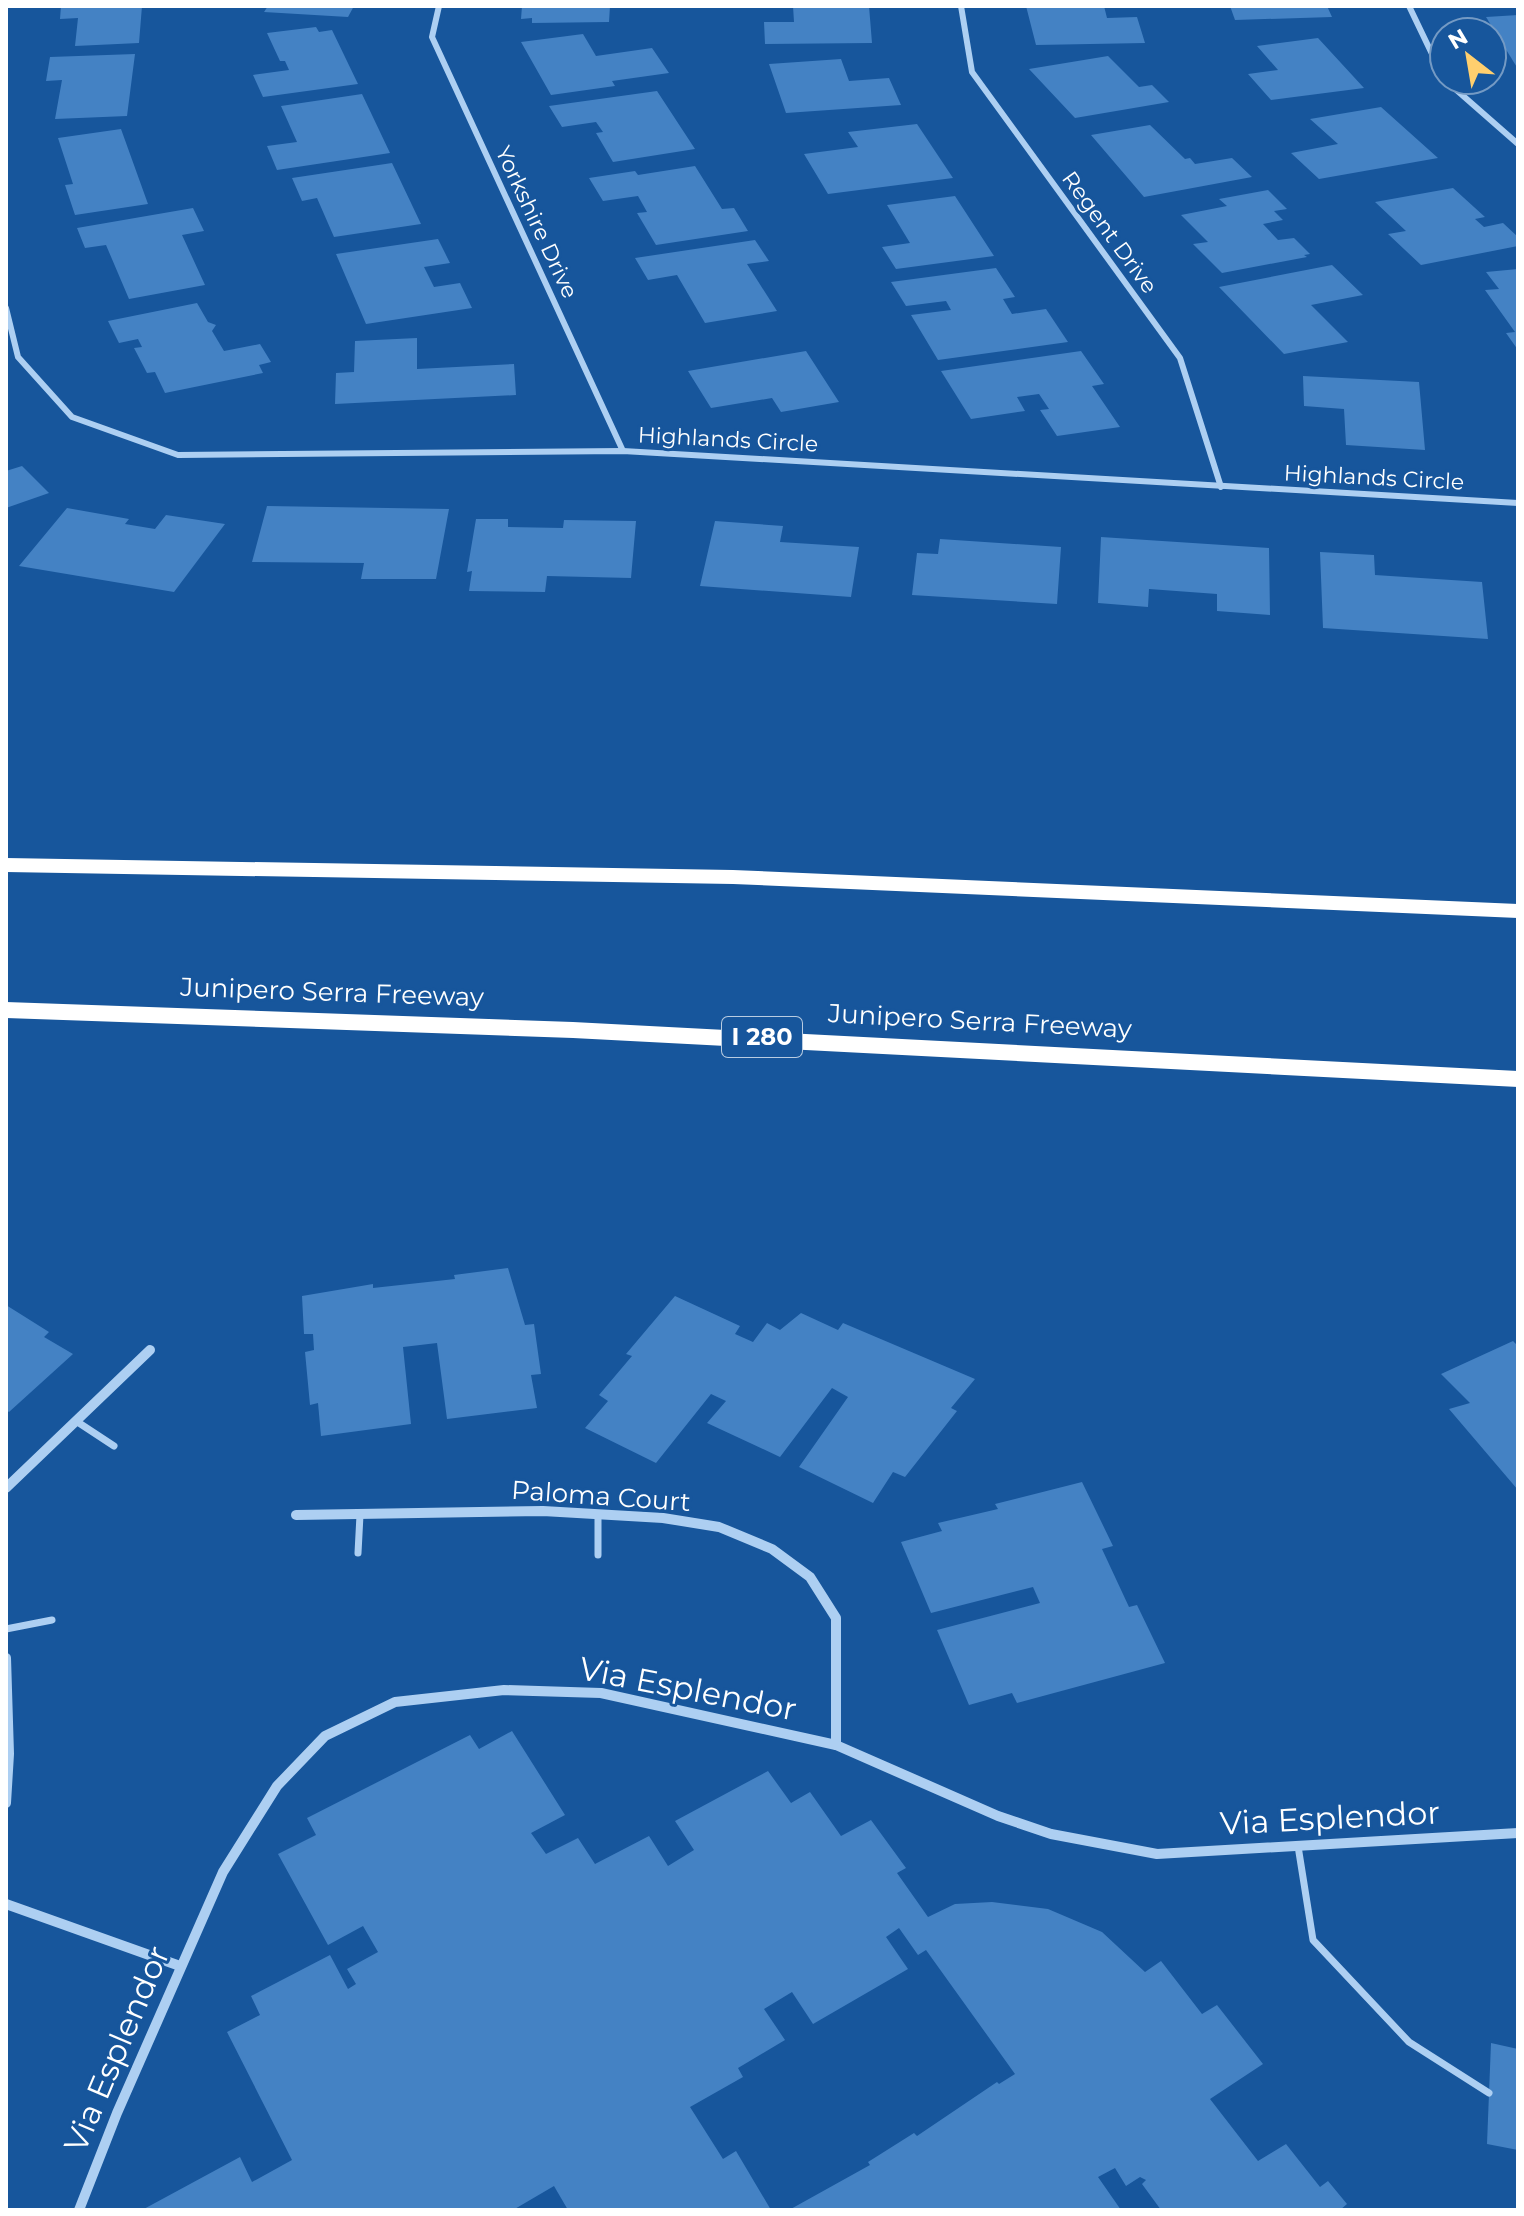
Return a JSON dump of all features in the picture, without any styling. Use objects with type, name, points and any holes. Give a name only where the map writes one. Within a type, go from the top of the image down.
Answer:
[{"type":"highway","points":[[6,865],[405,869],[733,877],[1518,911]]},
{"type":"highway","name":"Junipero Serra Freeway","points":[[6,1010],[715,1035],[1518,1079]]},
{"type":"street","name":"Yorkshire Drive","points":[[439,6],[432,37],[623,451]]},
{"type":"street","name":"Regent Drive","points":[[961,6],[972,72],[1180,358],[1221,487]]},
{"type":"street","points":[[1409,6],[1428,46]]},
{"type":"street","points":[[1462,96],[1518,144]]},
{"type":"street","name":"Highlands Circle","points":[[6,308],[18,357],[72,417],[178,455],[623,451],[1518,503]]},
{"type":"street","points":[[6,1488],[150,1350]]},
{"type":"street","name":"Paloma Court","points":[[296,1515],[543,1511],[663,1518],[719,1527],[772,1549],[810,1577],[836,1618],[836,1745]]},
{"type":"street","points":[[6,1658],[9,1754],[6,1803]]},
{"type":"street","name":"Via Esplendor","points":[[79,2210],[180,1966],[223,1872],[277,1786],[325,1736],[395,1702],[504,1690],[601,1693],[836,1745],[991,1813],[1051,1834],[1157,1854],[1518,1833]]},
{"type":"street","points":[[6,1904],[180,1966]]},
{"type":"lane","points":[[76,1421],[114,1446]]},
{"type":"lane","points":[[358,1553],[360,1515]]},
{"type":"lane","points":[[598,1515],[598,1555]]},
{"type":"lane","points":[[6,1629],[52,1620]]},
{"type":"lane","points":[[1298,1846],[1313,1940],[1409,2042],[1489,2093]]},
{"type":"building","points":[[61,6],[142,6],[139,43],[75,46],[78,18],[60,19]]},
{"type":"building","points":[[268,6],[354,6],[348,17],[264,12]]},
{"type":"building","points":[[522,6],[610,6],[609,22],[532,23],[532,18],[521,19]]},
{"type":"building","points":[[793,6],[869,6],[872,43],[765,44],[764,22],[794,22]]},
{"type":"building","points":[[1026,6],[1104,6],[1107,18],[1137,17],[1145,43],[1036,45]]},
{"type":"building","points":[[1230,6],[1327,6],[1332,17],[1235,20]]},
{"type":"building","points":[[1518,15],[1518,69],[1508,53],[1508,16],[1502,16]]},
{"type":"building","points":[[316,27],[319,32],[332,30],[358,84],[263,97],[253,75],[289,70],[285,61],[280,61],[267,33]]},
{"type":"building","points":[[583,34],[596,56],[652,48],[669,73],[612,81],[615,86],[551,95],[521,42]]},
{"type":"building","points":[[1318,38],[1364,88],[1271,100],[1248,74],[1278,70],[1257,46]]},
{"type":"building","points":[[135,54],[127,116],[55,119],[62,80],[46,81],[50,57]]},
{"type":"building","points":[[1108,56],[1139,87],[1152,85],[1169,102],[1075,118],[1029,69]]},
{"type":"building","points":[[841,59],[849,81],[889,78],[901,105],[786,113],[769,64]]},
{"type":"building","points":[[657,91],[695,149],[613,162],[596,133],[603,132],[596,122],[562,127],[549,106]]},
{"type":"building","points":[[362,94],[390,153],[277,170],[267,146],[297,142],[281,106]]},
{"type":"building","points":[[1381,107],[1438,158],[1319,179],[1291,153],[1338,144],[1310,119]]},
{"type":"building","points":[[917,124],[953,178],[828,194],[804,154],[858,147],[848,132]]},
{"type":"building","points":[[1150,125],[1185,159],[1190,158],[1195,164],[1232,158],[1252,177],[1144,197],[1091,135]]},
{"type":"building","points":[[121,129],[148,204],[75,215],[65,185],[73,184],[58,138]]},
{"type":"building","points":[[392,163],[421,224],[334,237],[317,198],[302,201],[292,178]]},
{"type":"building","points":[[695,166],[722,209],[734,208],[748,231],[656,245],[637,213],[647,212],[638,196],[603,201],[589,178],[635,171],[638,175]]},
{"type":"building","points":[[1453,188],[1485,217],[1475,219],[1484,227],[1503,223],[1518,237],[1518,246],[1421,265],[1388,234],[1406,231],[1375,202]]},
{"type":"building","points":[[1268,190],[1287,209],[1274,211],[1283,220],[1263,224],[1278,240],[1294,238],[1310,254],[1222,273],[1193,244],[1208,242],[1181,215],[1227,206],[1219,199]]},
{"type":"building","points":[[955,196],[994,256],[896,269],[882,247],[910,243],[887,205]]},
{"type":"building","points":[[193,208],[204,231],[182,235],[205,285],[129,299],[106,245],[85,248],[77,228]]},
{"type":"building","points":[[438,239],[450,263],[424,267],[434,287],[460,283],[472,308],[366,324],[336,254]]},
{"type":"building","points":[[755,240],[769,261],[747,264],[777,311],[705,323],[677,275],[648,280],[635,258]]},
{"type":"building","points":[[1332,265],[1363,295],[1311,305],[1348,342],[1284,354],[1219,287]]},
{"type":"building","points":[[996,268],[1015,297],[1003,299],[1012,314],[1046,309],[1068,342],[938,360],[911,315],[951,310],[946,301],[906,306],[891,282]]},
{"type":"building","points":[[1518,269],[1518,350],[1506,333],[1515,332],[1485,290],[1499,289],[1486,272]]},
{"type":"building","points":[[197,303],[208,322],[216,325],[212,331],[224,351],[260,344],[271,362],[259,365],[263,373],[165,393],[155,372],[147,373],[134,348],[142,347],[138,339],[119,343],[108,321]]},
{"type":"building","points":[[417,338],[417,369],[514,364],[516,395],[335,404],[336,373],[354,372],[355,341]]},
{"type":"building","points":[[806,351],[839,402],[781,412],[772,398],[711,408],[688,371]]},
{"type":"building","points":[[1081,351],[1104,384],[1092,386],[1120,427],[1057,436],[1040,410],[1049,409],[1039,394],[1017,397],[1025,411],[971,419],[941,371]]},
{"type":"building","points":[[1303,376],[1419,382],[1425,450],[1346,445],[1344,409],[1304,406]]},
{"type":"building","points":[[22,466],[49,493],[6,508],[6,471]]},
{"type":"building","points":[[267,506],[449,509],[436,579],[361,579],[364,563],[252,562]]},
{"type":"building","points":[[67,508],[129,519],[125,524],[155,529],[166,515],[225,524],[174,592],[19,566]]},
{"type":"building","points":[[476,519],[508,519],[508,527],[563,528],[564,520],[636,521],[631,578],[547,576],[545,592],[469,591],[472,571],[467,572]]},
{"type":"building","points":[[715,521],[783,526],[780,542],[859,547],[851,597],[700,586]]},
{"type":"building","points":[[1101,537],[1269,548],[1270,615],[1217,611],[1217,594],[1149,589],[1148,607],[1098,603]]},
{"type":"building","points":[[940,539],[1061,547],[1057,604],[912,595],[917,553],[938,554]]},
{"type":"building","points":[[1320,552],[1374,555],[1375,575],[1482,582],[1488,639],[1323,628]]},
{"type":"building","points":[[508,1268],[525,1325],[534,1324],[541,1374],[531,1375],[537,1408],[447,1419],[437,1343],[403,1347],[411,1424],[321,1436],[318,1403],[310,1405],[305,1352],[314,1350],[313,1334],[304,1334],[302,1296],[373,1284],[373,1288],[455,1279],[454,1275]]},
{"type":"building","points":[[675,1296],[740,1326],[735,1334],[753,1342],[767,1323],[780,1330],[801,1313],[838,1330],[843,1323],[975,1379],[951,1408],[957,1411],[905,1477],[893,1472],[873,1503],[799,1467],[848,1397],[832,1388],[780,1457],[707,1423],[726,1401],[711,1394],[656,1463],[585,1428],[608,1401],[599,1395],[632,1356],[626,1354]]},
{"type":"building","points":[[6,1305],[49,1332],[44,1337],[73,1354],[9,1412],[6,1410]]},
{"type":"building","points":[[1513,1341],[1518,1346],[1518,1490],[1449,1409],[1470,1403],[1441,1374]]},
{"type":"building","points":[[1082,1482],[1113,1546],[1102,1549],[1129,1607],[1137,1605],[1165,1663],[1017,1703],[1012,1693],[969,1705],[937,1630],[1040,1603],[1033,1587],[931,1613],[901,1542],[942,1531],[938,1523],[998,1509],[995,1504]]},
{"type":"building","points":[[512,1731],[565,1815],[531,1833],[546,1854],[578,1838],[595,1864],[649,1836],[668,1866],[694,1850],[675,1821],[768,1771],[791,1803],[810,1792],[841,1836],[871,1820],[906,1868],[897,1873],[928,1917],[955,1904],[992,1902],[1048,1909],[1102,1932],[1145,1972],[1161,1961],[1202,2014],[1217,2005],[1263,2064],[1210,2099],[1258,2161],[1286,2144],[1320,2187],[1328,2181],[1347,2204],[1340,2210],[1161,2210],[1142,2184],[1146,2180],[1140,2177],[1126,2186],[1115,2168],[1098,2177],[1121,2210],[789,2210],[870,2165],[868,2162],[914,2133],[917,2136],[997,2082],[999,2084],[1015,2074],[926,1950],[918,1955],[899,1928],[886,1937],[908,1969],[813,2024],[792,1992],[764,2009],[785,2040],[738,2068],[743,2077],[690,2107],[723,2159],[736,2151],[771,2210],[568,2210],[554,2186],[513,2210],[142,2210],[240,2157],[252,2182],[292,2160],[227,2032],[260,2015],[251,1996],[330,1955],[348,1989],[356,1984],[347,1969],[378,1952],[363,1926],[328,1945],[278,1854],[316,1835],[307,1818],[470,1735],[479,1749]]},
{"type":"building","points":[[1491,2043],[1518,2049],[1518,2150],[1487,2144]]}]
